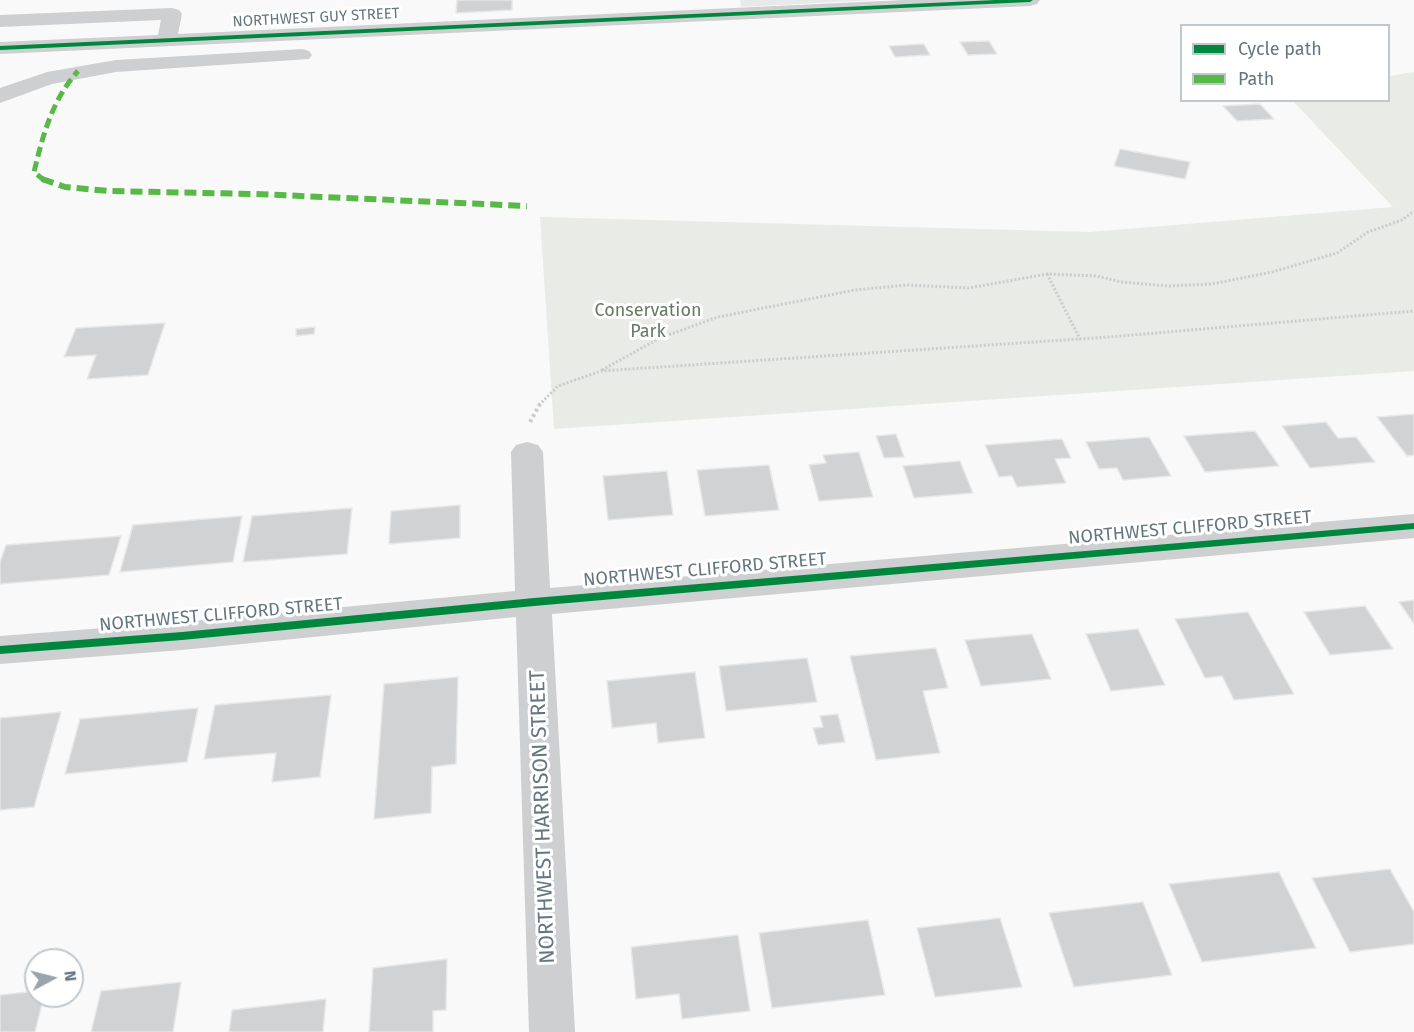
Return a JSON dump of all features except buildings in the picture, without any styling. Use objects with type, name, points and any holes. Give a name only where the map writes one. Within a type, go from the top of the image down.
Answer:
[{"type":"street","name":"NORTHWEST GUY STREET","points":[[0,48],[1030,0]]},
{"type":"street","points":[[0,21],[172,14],[167,40]]},
{"type":"street","points":[[0,96],[47,78],[116,66],[256,59],[342,51],[364,47],[376,39],[378,31]]},
{"type":"street","name":"NORTHWEST HARRISON STREET","points":[[528,452],[552,1032]]},
{"type":"street","name":"NORTHWEST CLIFFORD STREET","points":[[0,650],[182,636],[534,602],[1414,526]]},
{"type":"path","points":[[601,371],[660,338],[718,317],[855,290],[907,285],[969,288],[1047,274],[1097,276],[1120,282],[1169,286],[1212,284],[1272,272],[1338,253],[1368,232],[1402,220],[1414,211]]},
{"type":"path","points":[[1047,274],[1081,341]]},
{"type":"path","points":[[528,452],[530,421],[544,396],[567,380],[601,371],[1081,341],[1249,328],[1414,311]]},
{"type":"shaded area","points":[[740,0],[877,0],[741,7]]},
{"type":"green space","name":"Conservation Park","points":[[1414,72],[1414,371],[554,429],[540,217],[1090,232],[1393,207],[1294,102],[1390,102],[1390,76]]},
{"type":"marked path","points":[[78,71],[60,93],[54,105],[34,172],[43,180],[65,187],[109,191],[256,194],[527,206]]},
{"type":"cycle path","points":[[0,48],[1030,0]]},
{"type":"cycle path","points":[[0,650],[182,636],[534,602],[1414,526]]}]
